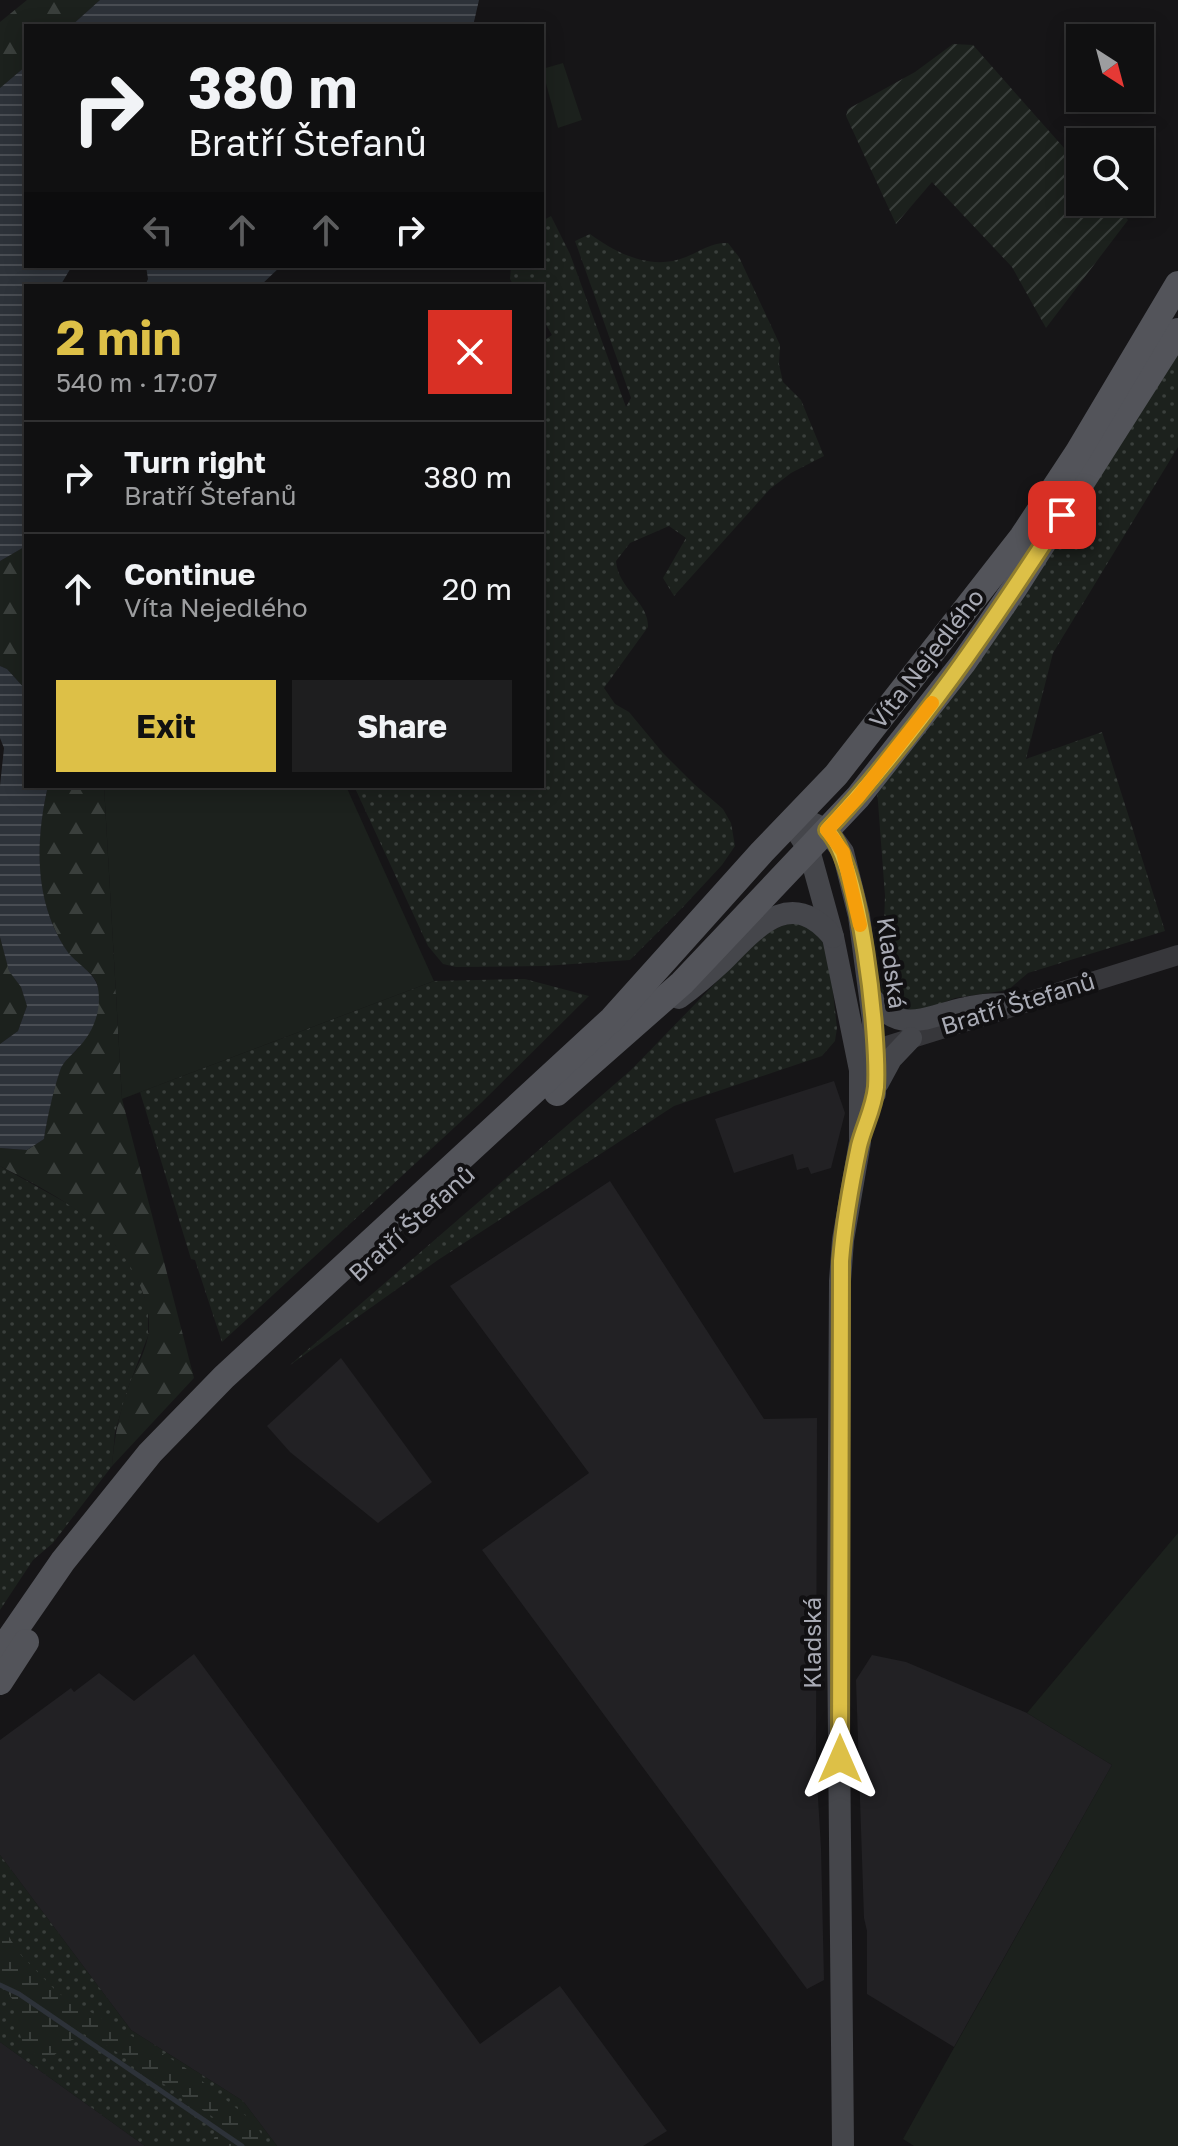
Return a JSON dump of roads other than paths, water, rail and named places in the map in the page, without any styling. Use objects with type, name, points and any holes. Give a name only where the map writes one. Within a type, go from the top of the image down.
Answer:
[{"type":"main road","name":"Víta Nejedlého","points":[[791,822],[836,775],[1022,537],[1078,452],[1178,284]]},
{"type":"main road","name":"Víta Nejedlého","points":[[858,797],[964,662],[1178,331]]},
{"type":"main road","name":"Bratří Štefanů","points":[[0,1682],[65,1585],[148,1479],[238,1382],[692,973],[858,797]]},
{"type":"main road","points":[[791,822],[804,822],[827,830]]},
{"type":"main road","name":"Kladská","points":[[791,822],[809,850],[876,1088],[860,1142],[845,1222],[840,1281],[838,1635],[843,2146]]},
{"type":"main road","name":"Bratří Štefanů","points":[[0,1652],[63,1561],[150,1453],[224,1377],[612,1019],[791,822]]},
{"type":"main road","name":"Kladská","points":[[827,830],[839,843],[846,861],[859,916],[870,996],[867,1052],[861,1087],[860,1142]]},
{"type":"main road","points":[[643,1019],[697,985],[768,919],[800,915],[817,921],[833,937]]},
{"type":"main road","points":[[870,996],[891,1017],[913,1022],[967,1007],[1016,1004]]},
{"type":"main road","points":[[876,1088],[891,1059],[911,1038]]},
{"type":"street","name":"Bratří Štefanů","points":[[867,1052],[1178,955]]},
{"type":"waterway","points":[[0,1985],[19,1994],[242,2146]]}]
